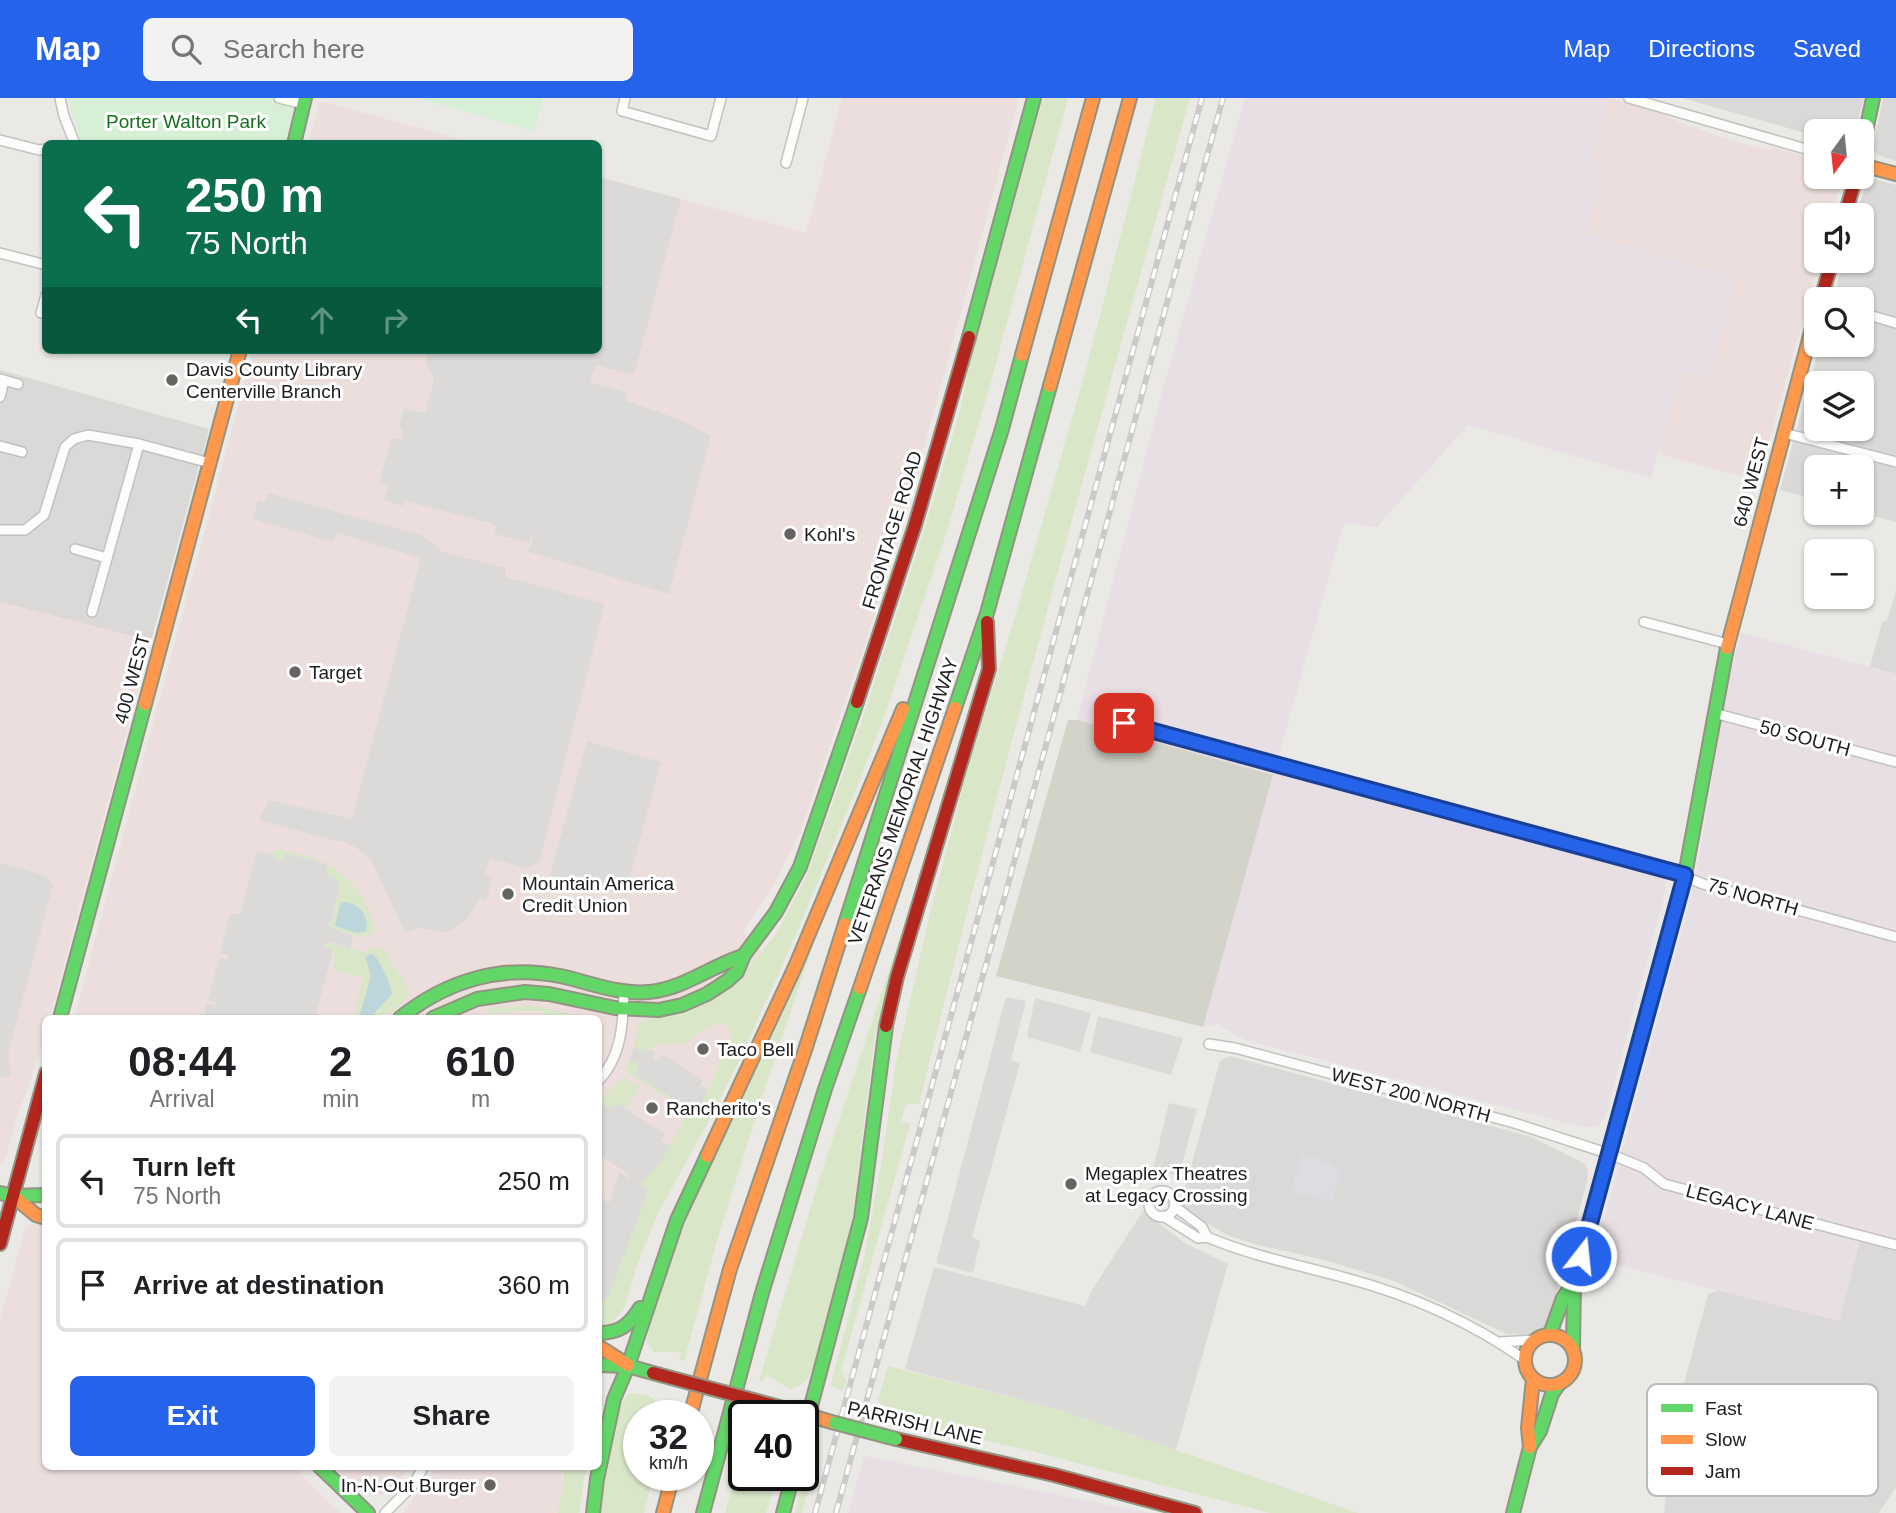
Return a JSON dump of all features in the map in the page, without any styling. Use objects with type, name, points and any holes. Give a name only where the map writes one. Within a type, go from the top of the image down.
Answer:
[{"type":"main road","name":"FRONTAGE ROAD","points":[[440,1015],[470,1001],[513,993],[547,995],[623,1011],[649,1012],[689,1002],[712,990],[738,971],[743,956],[779,910],[793,882],[848,732],[940,443],[1034,98]]},
{"type":"main road","name":"VETERANS MEMORIAL HIGHWAY","points":[[694,1400],[730,1269],[805,1050],[1002,429],[1093,98]]},
{"type":"main road","name":"VETERANS MEMORIAL HIGHWAY","points":[[703,1513],[762,1293],[825,1089],[987,613],[1130,98]]},
{"type":"main road","points":[[1868,119],[1872,98]]},
{"type":"main road","points":[[294,140],[304,101]]},
{"type":"main road","points":[[1874,168],[1896,174]]},
{"type":"main road","name":"400 WEST","points":[[61,1015],[239,354]]},
{"type":"main road","name":"640 WEST","points":[[1574,1282],[1685,875],[1724,661],[1804,357]]},
{"type":"main road","points":[[813,1400],[861,1218],[884,1038],[897,977],[989,668],[987,613]]},
{"type":"main road","points":[[602,1455],[614,1399],[628,1366],[677,1220],[795,967],[939,624]]},
{"type":"main road","name":"FRONTAGE ROAD","points":[[404,1015],[447,987],[496,974],[548,974],[624,992],[653,991],[680,985],[705,975],[726,960],[743,956]]},
{"type":"main road","points":[[0,1244],[6,1195],[42,1085]]},
{"type":"main road","points":[[602,1333],[619,1331],[630,1325],[641,1306],[657,1247],[675,1203],[696,1179]]},
{"type":"main road","points":[[6,1195],[42,1195]]},
{"type":"main road","points":[[6,1195],[42,1217]]},
{"type":"main road","points":[[1550,1334],[1563,1298],[1574,1282]]},
{"type":"main road","points":[[1573,1348],[1563,1338],[1550,1334],[1534,1340],[1525,1354],[1527,1370],[1533,1379],[1546,1385],[1559,1384],[1566,1381],[1575,1366],[1574,1282]]},
{"type":"main road","name":"PARRISH LANE","points":[[602,1349],[628,1366]]},
{"type":"main road","name":"PARRISH LANE","points":[[602,1364],[628,1366],[753,1400]]},
{"type":"main road","points":[[1530,1447],[1528,1428],[1533,1379]]},
{"type":"main road","points":[[1513,1513],[1530,1447],[1540,1431],[1552,1394],[1559,1384]]},
{"type":"main road","name":"PARRISH LANE","points":[[819,1419],[1054,1475],[1195,1513]]},
{"type":"main road","points":[[323,1470],[368,1513]]},
{"type":"main road","points":[[593,1513],[599,1470]]},
{"type":"main road","points":[[663,1513],[669,1491]]},
{"type":"main road","points":[[783,1513],[789,1491]]},
{"type":"street","points":[[60,98],[73,140]]},
{"type":"street","points":[[279,98],[304,101]]},
{"type":"street","points":[[625,98],[622,111],[711,136],[721,98]]},
{"type":"street","points":[[786,163],[803,98]]},
{"type":"street","points":[[1629,98],[1804,149]]},
{"type":"street","points":[[0,140],[42,150]]},
{"type":"street","points":[[0,253],[42,264]]},
{"type":"street","points":[[1874,317],[1896,323]]},
{"type":"street","points":[[0,397],[2,380],[18,384]]},
{"type":"street","points":[[1784,433],[1896,462]]},
{"type":"street","points":[[0,530],[25,530],[44,516],[65,447],[74,439],[88,435],[138,444],[211,463]]},
{"type":"street","points":[[92,612],[138,444]]},
{"type":"street","points":[[0,446],[22,452]]},
{"type":"street","points":[[75,549],[107,558]]},
{"type":"street","points":[[1643,622],[1728,645]]},
{"type":"street","name":"50 SOUTH","points":[[1714,713],[1896,762]]},
{"type":"street","name":"75 NORTH","points":[[1124,723],[1685,875],[1703,884],[1896,937]]},
{"type":"street","points":[[602,1076],[612,1064],[615,1055],[622,1027],[624,992]]},
{"type":"street","name":"WEST 200 NORTH","points":[[1209,1044],[1246,1051],[1511,1122],[1610,1154]]},
{"type":"street","name":"LEGACY LANE","points":[[1610,1154],[1644,1168],[1664,1184],[1896,1245]]},
{"type":"street","points":[[1163,1216],[1172,1211],[1174,1206],[1173,1198],[1167,1192],[1161,1191],[1153,1194],[1149,1200],[1150,1210],[1198,1238],[1207,1237],[1263,1257],[1393,1292],[1434,1308],[1500,1342],[1525,1360]]},
{"type":"street","points":[[1174,1206],[1202,1227],[1207,1237]]},
{"type":"street","points":[[1500,1342],[1534,1340]]},
{"type":"street","points":[[385,1513],[413,1485],[422,1470]]},
{"type":"shaded area","points":[[842,98],[1019,98],[916,476],[869,631],[801,830],[773,887],[743,932],[780,972],[713,1113],[658,1213],[638,1262],[624,1309],[612,1322],[602,1324],[602,1015],[75,1015],[252,354],[602,354],[602,178],[806,233]]},
{"type":"shaded area","points":[[1245,98],[1609,98],[1591,162],[1604,166],[1587,233],[1736,279],[1710,379],[1682,371],[1651,478],[1468,425],[1377,527],[1344,523],[1275,769],[1655,869],[1665,875],[1665,893],[1606,1115],[1598,1127],[1582,1127],[1245,1040],[1216,1024],[1203,1027],[1273,775],[1077,720],[1162,392]]},
{"type":"shaded area","points":[[1609,98],[1648,107],[1679,122],[1724,138],[1766,150],[1776,148],[1804,156],[1804,189],[1839,189],[1835,203],[1804,203],[1804,273],[1816,273],[1812,287],[1804,287],[1804,315],[1758,481],[1659,454],[1682,370],[1709,379],[1587,233],[1604,166],[1591,163]]},
{"type":"shaded area","points":[[1682,98],[1864,98],[1858,119],[1804,119],[1804,133]]},
{"type":"shaded area","points":[[1883,98],[1896,98],[1896,161],[1877,155],[1874,144]]},
{"type":"shaded area","points":[[320,101],[464,140],[309,140]]},
{"type":"shaded area","points":[[602,178],[681,199],[634,375],[596,365],[590,382],[627,393],[626,401],[681,420],[711,436],[669,594],[526,551],[531,547],[533,535],[529,543],[494,534],[494,524],[405,501],[404,506],[384,500],[389,486],[379,482],[392,438],[401,440],[403,432],[399,426],[404,408],[425,413],[434,379],[426,362],[428,354],[602,354]]},
{"type":"shaded area","points":[[1874,179],[1896,185],[1896,522],[1874,516],[1874,455],[1804,455],[1804,497],[1780,490],[1804,403],[1804,441],[1874,441],[1874,371],[1813,371],[1817,357],[1874,357],[1874,287],[1836,287],[1840,273],[1874,273],[1874,203],[1860,203],[1864,189],[1874,189]]},
{"type":"shaded area","points":[[0,370],[209,429],[151,641],[0,602]]},
{"type":"shaded area","points":[[268,493],[424,536],[443,552],[506,568],[505,577],[605,604],[539,863],[525,868],[490,858],[485,874],[493,877],[486,900],[479,899],[468,918],[445,933],[419,928],[405,933],[373,863],[363,852],[344,841],[259,820],[269,800],[352,819],[421,558],[337,533],[333,542],[253,519],[258,500],[265,502]]},
{"type":"shaded area","points":[[1896,591],[1896,674],[1870,667],[1882,622],[1887,621]]},
{"type":"shaded area","points":[[0,602],[151,641],[51,1015],[42,1015],[42,1048],[6,1157],[0,1164]]},
{"type":"shaded area","points":[[1741,633],[1896,674],[1896,1251],[1860,1242],[1839,1321],[1593,1259],[1688,908],[1727,688]]},
{"type":"shaded area","points":[[1068,720],[1077,720],[1273,775],[1203,1027],[996,976]]},
{"type":"shaded area","points":[[587,741],[661,762],[625,895],[550,875]]},
{"type":"shaded area","points":[[257,851],[271,855],[278,861],[283,860],[285,853],[328,865],[326,874],[340,884],[329,927],[353,936],[350,948],[330,942],[323,945],[324,948],[333,950],[316,1015],[204,1015],[207,1004],[217,1005],[208,1000],[219,958],[227,960],[229,956],[220,953],[230,914],[240,914]]},
{"type":"shaded area","points":[[0,863],[47,876],[53,885],[8,1054],[11,1077],[0,1077]]},
{"type":"shaded area","points":[[1006,997],[1026,1001],[1011,1060],[1020,1063],[972,1237],[980,1241],[973,1273],[936,1263]]},
{"type":"shaded area","points":[[1035,998],[1091,1013],[1080,1052],[1027,1037]]},
{"type":"shaded area","points":[[1098,1016],[1183,1038],[1171,1075],[1090,1052]]},
{"type":"shaded area","points":[[634,1047],[646,1052],[651,1050],[656,1053],[653,1059],[658,1061],[663,1054],[703,1080],[699,1088],[702,1086],[708,1089],[700,1107],[685,1102],[683,1105],[635,1074],[640,1065],[629,1060]]},
{"type":"shaded area","points":[[1230,1056],[1529,1136],[1585,1164],[1587,1182],[1548,1324],[1530,1335],[1507,1334],[1394,1281],[1227,1235],[1180,1207],[1220,1061]]},
{"type":"shaded area","points":[[1219,1070],[1278,1083],[1240,1221],[1232,1217],[1229,1222],[1186,1198],[1208,1111],[1218,1114],[1222,1093],[1215,1090]]},
{"type":"shaded area","points":[[1169,1103],[1197,1109],[1179,1176],[1153,1169]]},
{"type":"shaded area","points":[[602,1104],[611,1109],[619,1104],[665,1134],[661,1142],[670,1145],[659,1164],[640,1184],[648,1191],[609,1294],[602,1301],[602,1200],[610,1202],[619,1172],[628,1178],[631,1176],[602,1156]]},
{"type":"shaded area","points":[[1303,1155],[1330,1163],[1338,1169],[1341,1175],[1333,1199],[1326,1200],[1291,1191]]},
{"type":"shaded area","points":[[1143,1211],[1185,1243],[1228,1264],[1176,1450],[1057,1409],[905,1369],[934,1267],[1085,1306],[1092,1290]]},
{"type":"shaded area","points":[[42,1224],[42,1470],[298,1470],[313,1488],[341,1513],[0,1513],[0,1320],[25,1229],[30,1225]]},
{"type":"shaded area","points":[[1860,1242],[1896,1251],[1896,1487],[1879,1513],[1664,1513],[1666,1496],[1878,1496],[1878,1384],[1685,1384],[1708,1294]]},
{"type":"shaded area","points":[[864,1456],[1149,1513],[848,1513]]},
{"type":"shaded area","points":[[338,1470],[408,1470],[388,1492],[376,1496],[365,1493]]},
{"type":"shaded area","points":[[435,1470],[564,1470],[560,1513],[403,1513]]},
{"type":"green space","name":"Porter Walton Park","points":[[68,98],[279,98],[304,104],[295,140],[80,140]]},
{"type":"green space","points":[[418,98],[543,98],[534,131]]},
{"type":"green space","points":[[1043,98],[1068,98],[990,385],[946,534],[883,720],[797,932],[739,1061],[658,1213],[638,1262],[624,1309],[612,1322],[602,1324],[602,1301],[609,1294],[639,1184],[659,1164],[683,1122],[684,1113],[677,1104],[625,1071],[629,1060],[640,1065],[635,1073],[682,1104],[694,1104],[707,1091],[732,1039],[729,1029],[724,1024],[718,1024],[683,1044],[658,1044],[646,1052],[634,1047],[639,1022],[687,1010],[728,986],[751,965],[776,934],[807,875],[863,717],[923,533],[959,415],[969,367]]},
{"type":"green space","points":[[1156,98],[1190,98],[1016,726],[919,1104],[906,1104],[901,1122],[910,1124],[841,1371],[846,1380],[843,1390],[831,1386],[831,1383],[864,1258],[896,1062],[929,918],[966,775],[1084,377]]},
{"type":"green space","points":[[276,850],[303,855],[328,865],[284,854],[283,860],[276,861],[271,855]]},
{"type":"green space","points":[[328,865],[341,873],[358,890],[375,928],[372,934],[361,937],[330,928],[340,885],[335,878],[326,874]]},
{"type":"green space","points":[[909,910],[913,910],[875,1034],[853,1212],[815,1364],[806,1380],[791,1389],[766,1375],[763,1382],[759,1381],[817,1186]]},
{"type":"green space","points":[[820,924],[719,1234],[684,1361],[679,1359],[681,1352],[654,1352],[647,1342],[648,1332],[675,1241],[787,1005]]},
{"type":"green space","points":[[325,942],[365,952],[375,947],[383,948],[409,993],[398,1007],[386,1014],[354,1015],[363,977],[333,970],[335,951],[324,948]]},
{"type":"green space","points":[[531,1005],[577,1015],[543,1015],[544,1011],[516,1011],[491,1015],[489,1008]]},
{"type":"green space","points":[[623,1077],[639,1087],[625,1108],[619,1104],[609,1108],[602,1104],[602,1099]]},
{"type":"green space","points":[[888,1366],[1057,1409],[1358,1513],[1270,1513],[1031,1451],[899,1421],[878,1400]]},
{"type":"green space","points":[[630,1393],[648,1395],[655,1400],[624,1400]]},
{"type":"green space","points":[[623,1403],[623,1491],[649,1491],[644,1513],[599,1513],[605,1468]]},
{"type":"green space","points":[[565,1470],[586,1470],[579,1513],[558,1513]]},
{"type":"green space","points":[[731,1491],[773,1491],[766,1513],[725,1513]]},
{"type":"green space","points":[[801,1491],[808,1491],[802,1513],[795,1513]]},
{"type":"water","points":[[344,902],[362,911],[367,925],[366,931],[357,933],[335,926],[340,904]]},
{"type":"water","points":[[373,954],[378,961],[392,994],[373,1015],[360,1015],[371,976],[365,956]]},
{"type":"railway","points":[[815,1513],[1202,98]]},
{"type":"railway","points":[[836,1513],[1223,98]]},
{"type":"traffic: fast","points":[[295,140],[305,98]]},
{"type":"traffic: fast","points":[[969,337],[1034,98]]},
{"type":"traffic: fast","points":[[1869,119],[1873,98]]},
{"type":"traffic: fast","points":[[845,924],[1002,429],[1022,355]]},
{"type":"traffic: fast","points":[[955,708],[987,613],[1050,386]]},
{"type":"traffic: fast","points":[[1550,1334],[1563,1298],[1574,1282],[1685,875],[1727,648]]},
{"type":"traffic: fast","points":[[440,1015],[477,999],[525,992],[549,994],[615,1008],[659,1010],[682,1005],[727,981],[737,972],[744,955],[776,912],[800,867],[857,702]]},
{"type":"traffic: fast","points":[[61,1015],[145,704]]},
{"type":"traffic: fast","points":[[404,1015],[455,985],[496,974],[538,973],[615,990],[649,992],[674,987],[743,956]]},
{"type":"traffic: fast","points":[[703,1513],[762,1293],[825,1089],[860,988]]},
{"type":"traffic: fast","points":[[813,1400],[861,1218],[886,1026]]},
{"type":"traffic: fast","points":[[602,1455],[614,1399],[628,1366],[677,1220],[707,1156]]},
{"type":"traffic: fast","points":[[0,1193],[13,1196],[42,1195]]},
{"type":"traffic: fast","points":[[1573,1348],[1574,1282]]},
{"type":"traffic: fast","points":[[602,1333],[623,1327],[640,1308]]},
{"type":"traffic: fast","points":[[602,1365],[628,1366],[653,1373]]},
{"type":"traffic: fast","points":[[1513,1513],[1530,1447],[1540,1431],[1552,1394],[1559,1384]]},
{"type":"traffic: fast","points":[[835,1423],[896,1439]]},
{"type":"traffic: fast","points":[[323,1470],[368,1513]]},
{"type":"traffic: fast","points":[[593,1513],[599,1470]]},
{"type":"traffic: fast","points":[[783,1513],[789,1491]]},
{"type":"traffic: slow","points":[[1022,355],[1093,98]]},
{"type":"traffic: slow","points":[[1050,386],[1130,98]]},
{"type":"traffic: slow","points":[[1874,168],[1896,174]]},
{"type":"traffic: slow","points":[[145,704],[239,354]]},
{"type":"traffic: slow","points":[[1727,648],[1804,357]]},
{"type":"traffic: slow","points":[[860,988],[955,708]]},
{"type":"traffic: slow","points":[[707,1156],[795,967],[903,709]]},
{"type":"traffic: slow","points":[[694,1400],[730,1269],[845,924]]},
{"type":"traffic: slow","points":[[13,1196],[42,1217]]},
{"type":"traffic: slow","points":[[1540,1336],[1560,1336],[1574,1350],[1575,1360],[1574,1370],[1560,1384],[1540,1384],[1526,1370],[1526,1350],[1540,1336]]},
{"type":"traffic: slow","points":[[602,1349],[628,1365]]},
{"type":"traffic: slow","points":[[1530,1447],[1528,1428],[1533,1379]]},
{"type":"traffic: slow","points":[[819,1418],[835,1423]]},
{"type":"traffic: slow","points":[[663,1513],[669,1491]]},
{"type":"traffic: jam","points":[[1848,203],[1853,189]]},
{"type":"traffic: jam","points":[[1824,287],[1829,273]]},
{"type":"traffic: jam","points":[[857,702],[915,525],[969,337]]},
{"type":"traffic: jam","points":[[886,1026],[897,977],[989,669],[987,622]]},
{"type":"traffic: jam","points":[[0,1244],[42,1088]]},
{"type":"traffic: jam","points":[[653,1373],[753,1400]]},
{"type":"traffic: jam","points":[[896,1439],[1054,1475],[1195,1513]]},
{"type":"place","name":"Davis County Library Centerville Branch","points":[[172,380]]},
{"type":"place","name":"Kohl's","points":[[790,534]]},
{"type":"place","name":"Target","points":[[295,672]]},
{"type":"place","name":"Mountain America Credit Union","points":[[508,894]]},
{"type":"place","name":"Taco Bell","points":[[703,1049]]},
{"type":"place","name":"Rancherito's","points":[[652,1108]]},
{"type":"place","name":"Megaplex Theatres at Legacy Crossing","points":[[1071,1184]]},
{"type":"place","name":"In-N-Out Burger","points":[[490,1485]]},
{"type":"route","points":[[1124,723],[1685,875],[1581,1256]]}]
